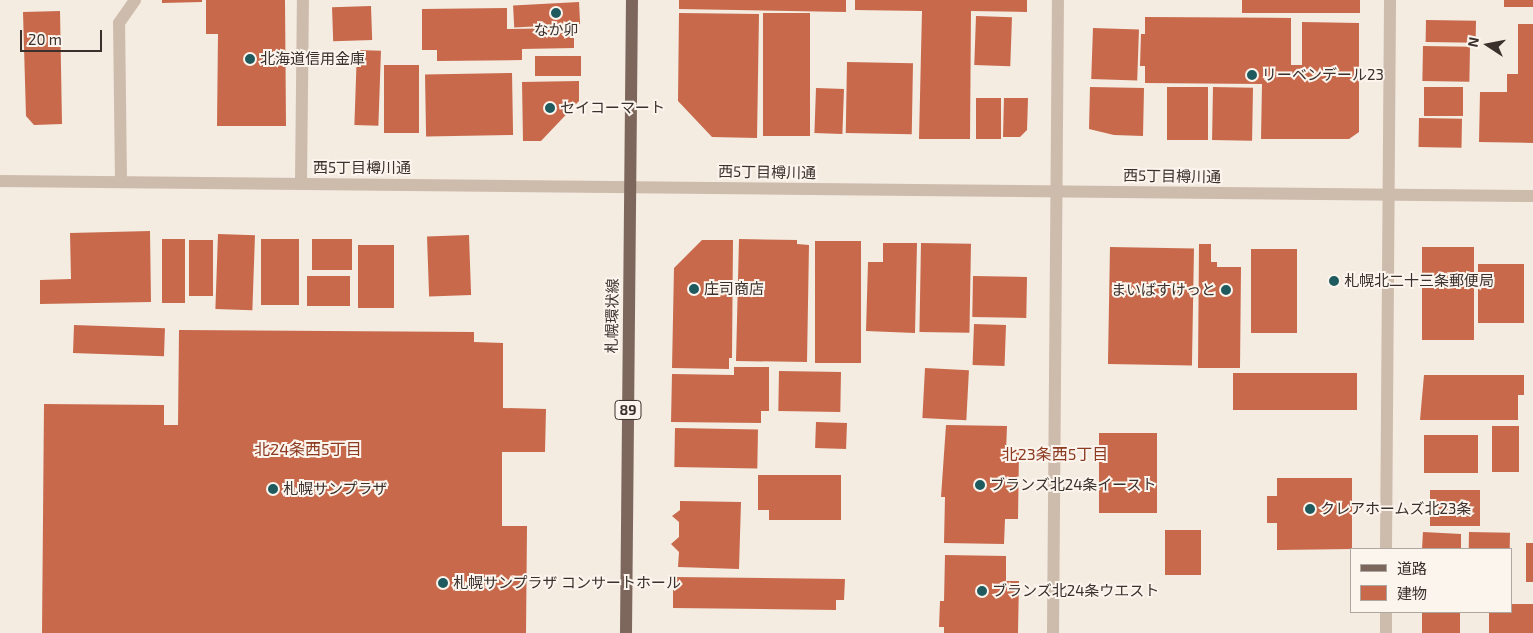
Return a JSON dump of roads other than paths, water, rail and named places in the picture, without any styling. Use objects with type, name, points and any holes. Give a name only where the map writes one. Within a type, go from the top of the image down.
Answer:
[{"type":"main road","name":"札幌環状線","points":[[626,633],[632,0]]},
{"type":"street","points":[[121,182],[119,23],[135,0]]},
{"type":"street","points":[[301,184],[303,0]]},
{"type":"street","points":[[1053,633],[1058,191],[1058,0]]},
{"type":"street","points":[[1386,548],[1390,0]]},
{"type":"street","name":"西5丁目樽川通","points":[[0,181],[1533,196]]},
{"type":"street","points":[[1386,613],[1386,633]]},
{"type":"place","name":"なか卯","points":[[556,13]]},
{"type":"place","name":"北海道信用金庫","points":[[250,59]]},
{"type":"place","name":"リーベンデール23","points":[[1252,75]]},
{"type":"place","name":"セイコーマート","points":[[550,108]]},
{"type":"place","name":"札幌北二十三条郵便局","points":[[1334,281]]},
{"type":"place","name":"庄司商店","points":[[694,289]]},
{"type":"place","name":"まいばすけっと","points":[[1226,290]]},
{"type":"place","name":"ブランズ北24条イースト","points":[[980,485]]},
{"type":"place","name":"札幌サンプラザ","points":[[273,489]]},
{"type":"place","name":"クレアホームズ北23条","points":[[1310,509]]},
{"type":"place","name":"札幌サンプラザ コンサートホール","points":[[443,583]]},
{"type":"place","name":"ブランズ北24条ウエスト","points":[[982,591]]},
{"type":"district","name":"北24条西5丁目","points":[[308,449]]},
{"type":"district","name":"北23条西5丁目","points":[[1055,454]]}]
